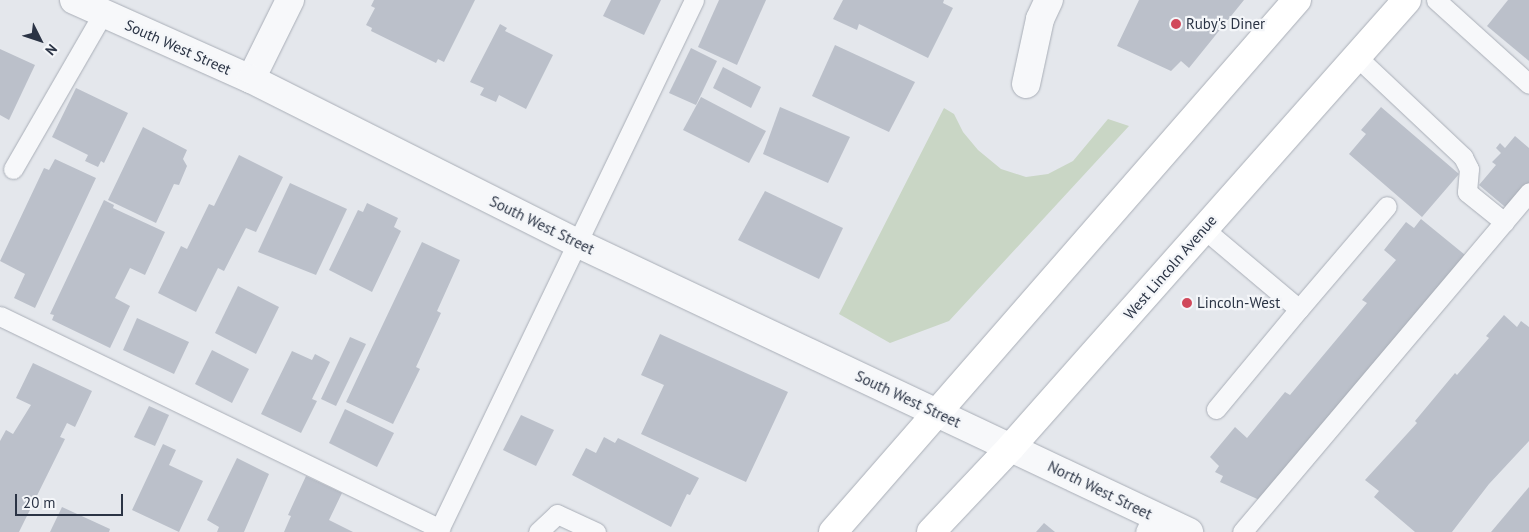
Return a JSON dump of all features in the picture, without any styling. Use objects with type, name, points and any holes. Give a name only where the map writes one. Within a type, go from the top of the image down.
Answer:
[{"type":"main road","points":[[833,532],[1297,0]]},
{"type":"main road","name":"West Lincoln Avenue","points":[[931,532],[1011,447],[1407,0]]},
{"type":"street","name":"South West Street","points":[[74,0],[251,79],[577,243],[1011,447]]},
{"type":"street","points":[[251,79],[290,0]]},
{"type":"street","points":[[1026,84],[1040,19],[1049,0]]},
{"type":"street","name":"North West Street","points":[[1011,447],[1149,524],[1190,532]]},
{"type":"lane","points":[[0,316],[439,530],[694,0]]},
{"type":"lane","points":[[1436,0],[1529,84]]},
{"type":"lane","points":[[13,169],[103,13]]},
{"type":"lane","points":[[1357,57],[1463,157],[1468,170],[1468,192],[1504,222]]},
{"type":"lane","points":[[1242,532],[1529,192]]},
{"type":"lane","points":[[1216,409],[1387,206]]},
{"type":"lane","points":[[1204,229],[1299,309]]},
{"type":"lane","points":[[538,532],[557,514],[596,532]]},
{"type":"green space","points":[[944,108],[954,114],[963,132],[978,150],[1001,169],[1026,177],[1048,174],[1073,161],[1108,119],[1129,126],[949,321],[890,343],[839,314]]},
{"type":"building","points":[[374,0],[475,0],[444,62],[438,59],[436,63],[371,31],[372,28],[366,25],[375,8],[371,6]]},
{"type":"building","points":[[611,0],[661,0],[644,35],[603,16]]},
{"type":"building","points":[[719,0],[766,0],[737,65],[698,47]]},
{"type":"building","points":[[843,0],[944,0],[943,3],[953,8],[928,58],[859,24],[857,30],[833,19]]},
{"type":"building","name":"Ruby's Diner","points":[[1139,0],[1244,0],[1189,68],[1181,61],[1171,71],[1117,46]]},
{"type":"building","points":[[1508,0],[1529,0],[1529,61],[1487,26]]},
{"type":"building","points":[[500,24],[507,28],[505,31],[553,55],[526,109],[499,95],[496,102],[480,95],[484,88],[470,82]]},
{"type":"building","points":[[835,45],[915,82],[889,132],[812,96]]},
{"type":"building","points":[[691,48],[717,61],[696,105],[669,93]]},
{"type":"building","points":[[0,49],[35,65],[9,120],[0,115]]},
{"type":"building","points":[[723,67],[761,87],[751,108],[713,88]]},
{"type":"building","points":[[76,88],[128,113],[104,163],[101,161],[98,167],[85,161],[88,155],[52,137]]},
{"type":"building","points":[[701,97],[766,131],[749,163],[683,130]]},
{"type":"building","points":[[780,107],[850,137],[828,183],[763,154]]},
{"type":"building","points":[[1381,107],[1459,174],[1422,217],[1349,154],[1366,134],[1361,130]]},
{"type":"building","points":[[143,127],[187,150],[183,159],[187,166],[179,185],[174,184],[156,223],[108,200]]},
{"type":"building","points":[[1515,136],[1529,148],[1529,189],[1510,211],[1479,185],[1496,165],[1492,162],[1501,153],[1496,148],[1500,143],[1505,148]]},
{"type":"building","points":[[239,155],[283,177],[256,232],[246,228],[224,271],[218,268],[196,312],[158,293],[181,246],[187,249],[209,204],[214,206]]},
{"type":"building","points":[[55,159],[96,178],[35,308],[14,298],[25,274],[0,261],[44,168],[49,170]]},
{"type":"building","points":[[290,183],[347,209],[316,275],[258,252]]},
{"type":"building","points":[[765,191],[843,228],[819,279],[738,240]]},
{"type":"building","points":[[104,200],[114,205],[113,208],[165,232],[145,275],[130,268],[115,298],[130,306],[110,348],[52,320],[54,315],[50,314]]},
{"type":"building","points":[[367,203],[398,218],[394,227],[401,231],[372,292],[329,270],[358,210],[363,212]]},
{"type":"building","points":[[1421,219],[1470,259],[1266,503],[1220,482],[1223,476],[1215,472],[1219,466],[1210,457],[1235,427],[1247,438],[1285,392],[1290,395],[1367,303],[1362,300],[1396,260],[1384,250],[1406,222],[1414,228]]},
{"type":"building","points":[[422,242],[460,260],[437,311],[441,313],[416,367],[420,369],[393,424],[346,402]]},
{"type":"building","points":[[238,286],[279,307],[256,354],[215,333]]},
{"type":"building","points":[[1504,315],[1517,327],[1521,321],[1529,327],[1529,441],[1489,484],[1452,532],[1415,532],[1374,497],[1379,491],[1365,480],[1417,423],[1415,421],[1455,373],[1457,375],[1489,338],[1486,336]]},
{"type":"building","points":[[137,318],[189,342],[174,374],[123,350]]},
{"type":"building","points":[[660,334],[788,392],[746,482],[641,434],[664,385],[641,375]]},
{"type":"building","points":[[350,337],[366,344],[336,406],[321,399]]},
{"type":"building","points":[[212,350],[249,369],[232,403],[195,384]]},
{"type":"building","points":[[292,351],[312,360],[315,354],[330,362],[312,399],[317,401],[301,433],[261,414]]},
{"type":"building","points":[[33,363],[92,391],[75,427],[67,423],[60,437],[65,439],[19,532],[0,532],[0,441],[6,430],[13,434],[31,405],[16,398]]},
{"type":"building","points":[[149,406],[169,415],[155,446],[134,437]]},
{"type":"building","points":[[345,409],[394,433],[377,467],[329,443]]},
{"type":"building","points":[[521,415],[554,430],[536,466],[503,450]]},
{"type":"building","points":[[604,437],[615,443],[618,438],[699,478],[690,495],[687,494],[671,527],[572,475],[586,448],[596,453]]},
{"type":"building","points":[[163,444],[176,450],[169,465],[203,481],[179,532],[132,510]]},
{"type":"building","points":[[237,458],[269,474],[244,532],[217,532],[219,527],[207,520]]},
{"type":"building","points":[[306,476],[342,493],[329,520],[353,532],[284,532],[291,516],[288,515]]},
{"type":"building","points":[[1529,487],[1529,532],[1491,532]]},
{"type":"building","points":[[62,507],[110,529],[109,532],[50,532]]},
{"type":"building","points":[[1044,523],[1055,532],[1036,532]]},
{"type":"place","name":"Ruby's Diner","points":[[1176,24]]},
{"type":"place","name":"Lincoln-West","points":[[1187,303]]}]
